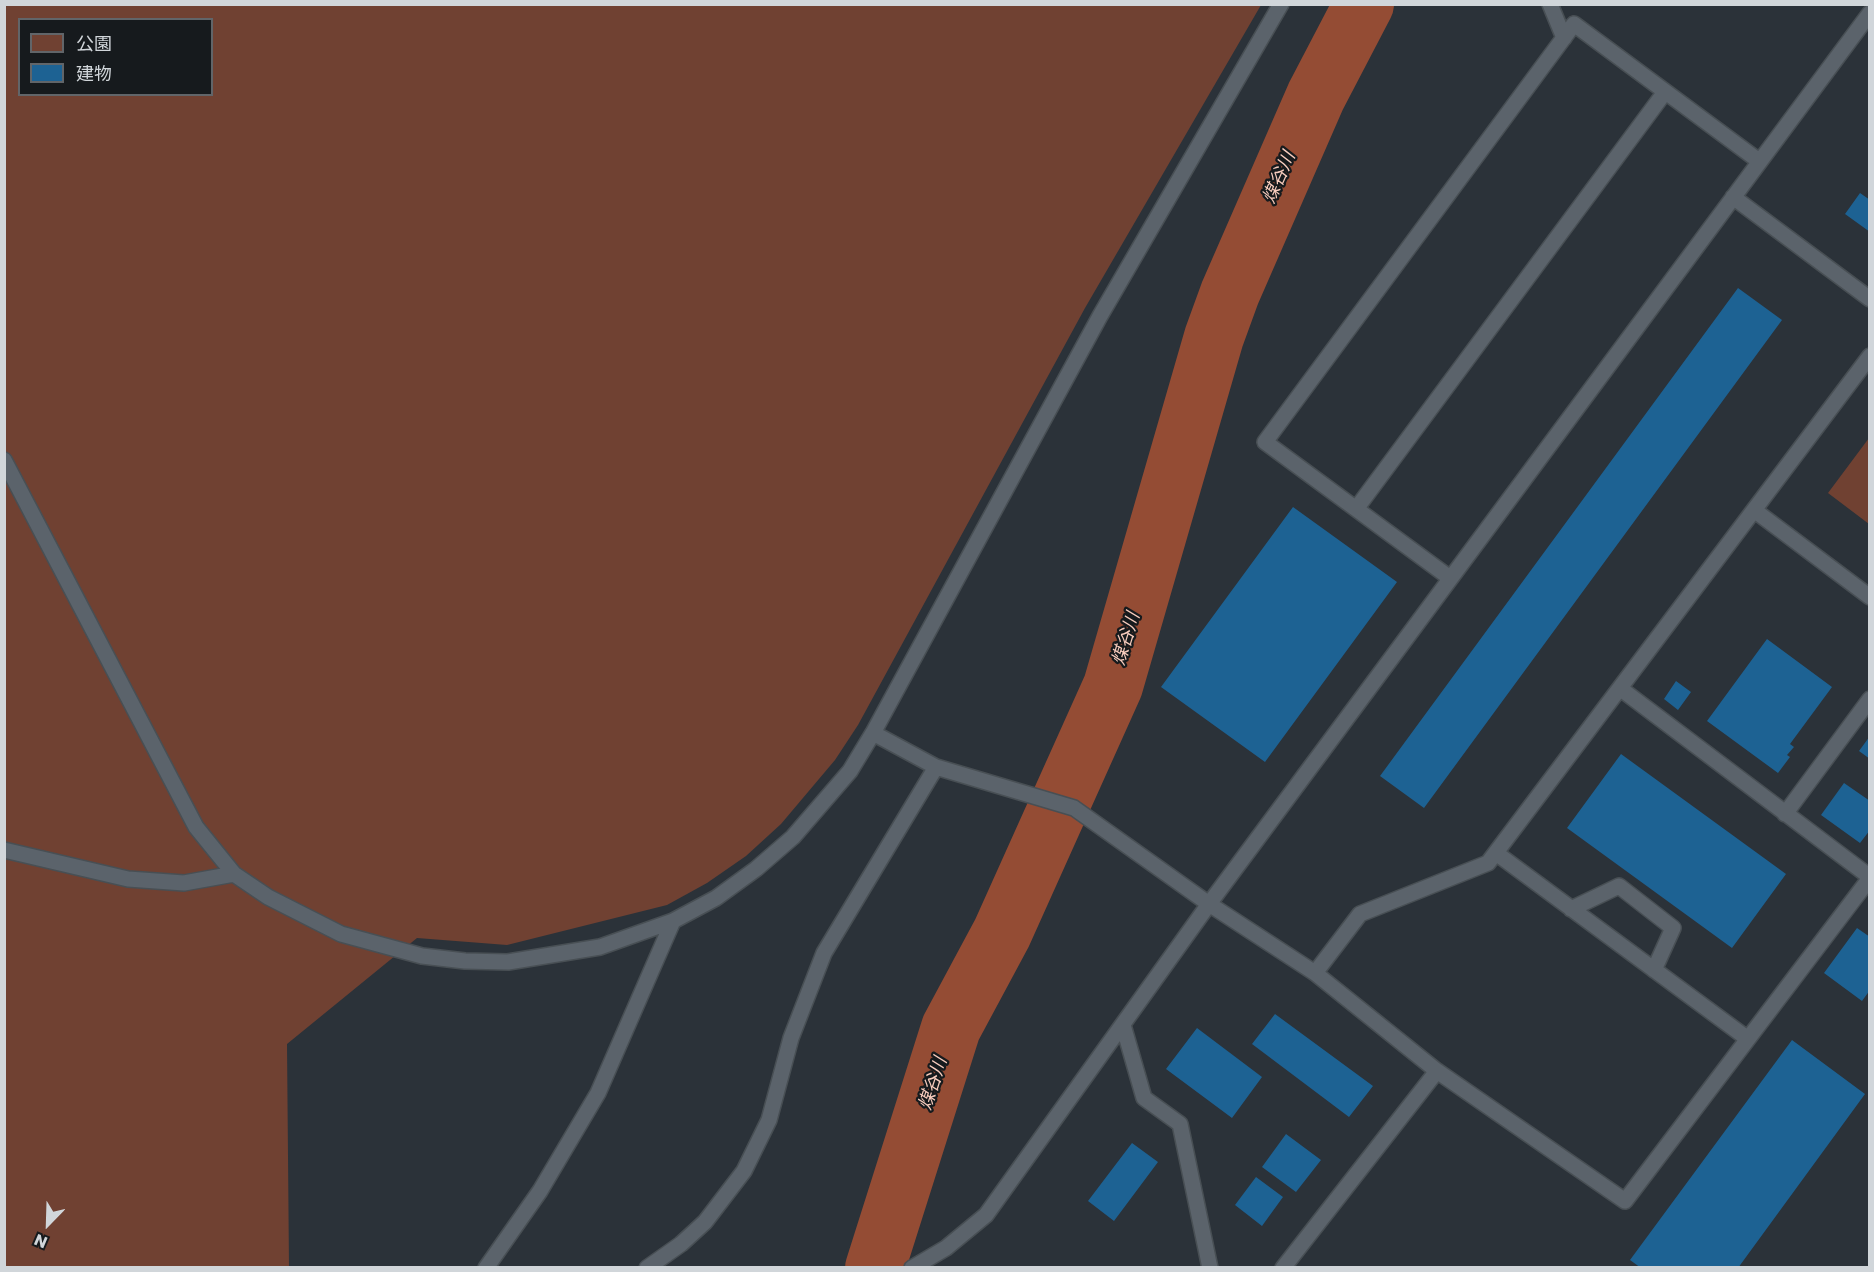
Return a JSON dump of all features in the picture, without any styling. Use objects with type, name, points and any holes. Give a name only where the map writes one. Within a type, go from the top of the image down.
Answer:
[{"type":"lane","points":[[4,460],[196,827],[234,874],[286,907],[341,934],[422,956],[465,961],[508,962],[600,947],[673,921],[732,886],[793,837],[843,779],[873,733],[1100,316],[1281,4]]},
{"type":"lane","points":[[1550,4],[1564,38]]},
{"type":"lane","points":[[912,1268],[946,1248],[986,1215],[1209,904],[1869,13]]},
{"type":"lane","points":[[1450,578],[1264,442],[1574,24],[1759,161]]},
{"type":"lane","points":[[1356,509],[1665,92]]},
{"type":"lane","points":[[1733,197],[1869,299]]},
{"type":"lane","points":[[1315,973],[1359,914],[1488,863],[1869,356]]},
{"type":"lane","points":[[1754,510],[1869,597]]},
{"type":"lane","points":[[873,733],[936,767],[1074,808],[1209,904],[1315,973],[1437,1071],[1625,1201],[1869,878],[1621,689]]},
{"type":"lane","points":[[1785,814],[1869,699]]},
{"type":"lane","points":[[647,1268],[681,1244],[705,1222],[744,1171],[769,1120],[791,1038],[824,953],[936,767]]},
{"type":"lane","points":[[4,850],[128,879],[184,883],[234,874]]},
{"type":"lane","points":[[1496,853],[1748,1039]]},
{"type":"lane","points":[[1571,909],[1618,886],[1673,928],[1654,970]]},
{"type":"lane","points":[[486,1268],[540,1191],[598,1093],[673,921]]},
{"type":"lane","points":[[1124,1025],[1144,1098],[1180,1124],[1210,1268]]},
{"type":"lane","points":[[1282,1268],[1437,1071]]},
{"type":"green space","points":[[5,5],[1261,5],[1085,308],[858,725],[835,760],[781,824],[746,856],[707,883],[667,905],[507,945],[417,938],[287,1044],[289,1267],[5,1268]]},
{"type":"green space","points":[[1869,438],[1869,524],[1828,493]]},
{"type":"building","points":[[1860,193],[1870,200],[1870,232],[1845,214]]},
{"type":"building","points":[[1738,288],[1782,320],[1424,808],[1380,776]]},
{"type":"building","points":[[1293,507],[1397,582],[1265,762],[1161,687]]},
{"type":"building","points":[[1767,639],[1832,687],[1790,744],[1794,747],[1787,755],[1790,757],[1778,773],[1707,721]]},
{"type":"building","points":[[1676,681],[1691,692],[1678,710],[1664,699]]},
{"type":"building","points":[[1870,736],[1870,759],[1859,751]]},
{"type":"building","points":[[1621,754],[1786,874],[1732,948],[1567,828]]},
{"type":"building","points":[[1844,783],[1870,801],[1870,830],[1860,843],[1821,815]]},
{"type":"building","points":[[1857,928],[1870,937],[1870,990],[1862,1001],[1824,973]]},
{"type":"building","points":[[1275,1014],[1373,1086],[1349,1117],[1252,1044]]},
{"type":"building","points":[[1197,1028],[1262,1077],[1232,1118],[1166,1069]]},
{"type":"building","points":[[1792,1040],[1865,1094],[1738,1268],[1641,1268],[1630,1260]]},
{"type":"building","points":[[1286,1134],[1321,1160],[1296,1192],[1262,1167]]},
{"type":"building","points":[[1132,1143],[1158,1162],[1114,1221],[1088,1201]]},
{"type":"building","points":[[1256,1177],[1283,1197],[1262,1226],[1235,1205]]},
{"type":"waterway","name":"煤谷川","points":[[875,1268],[951,1028],[1002,933],[1113,686],[1214,337],[1230,293],[1316,96],[1364,4]]}]
